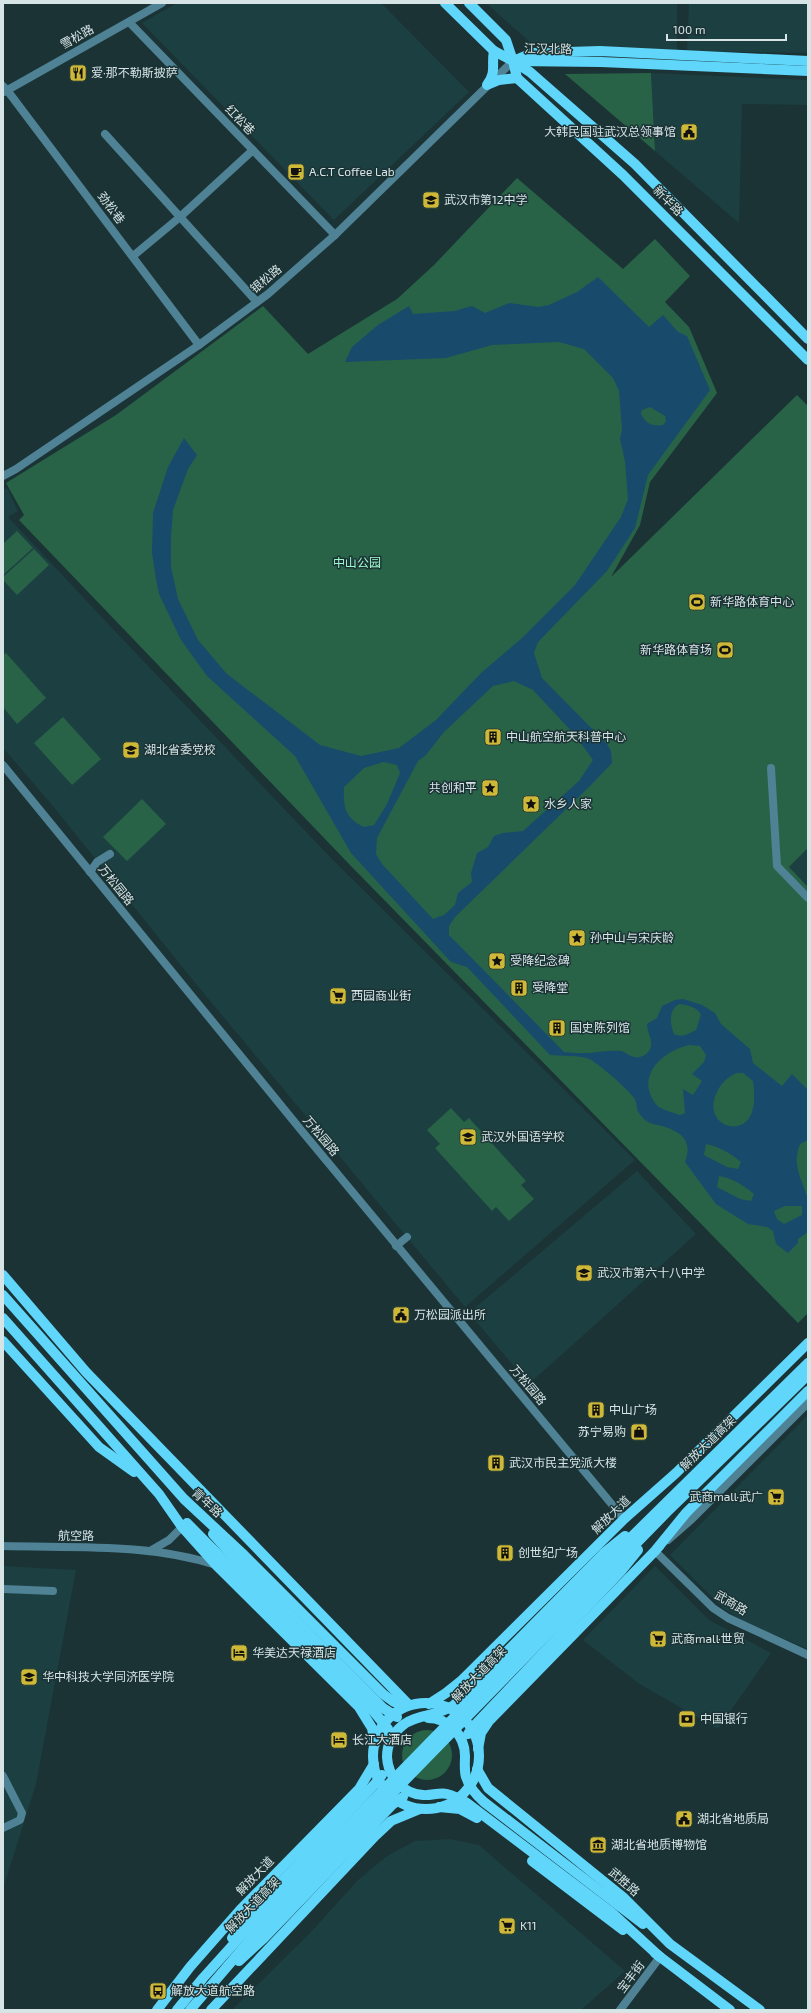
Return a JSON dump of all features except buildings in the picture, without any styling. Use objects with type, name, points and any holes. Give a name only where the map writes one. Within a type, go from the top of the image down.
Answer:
[{"type":"main road","name":"新华路","points":[[445,3],[494,51],[530,72],[635,164],[808,339]]},
{"type":"main road","name":"新华路","points":[[468,3],[506,40],[518,78],[623,175],[808,360]]},
{"type":"main road","points":[[506,40],[514,51],[532,53]]},
{"type":"main road","points":[[487,85],[494,71],[492,59],[494,51]]},
{"type":"main road","name":"江汉北路","points":[[512,61],[532,53],[600,51],[808,61]]},
{"type":"main road","name":"江汉北路","points":[[512,61],[600,62],[808,71]]},
{"type":"main road","points":[[530,72],[531,66],[536,62]]},
{"type":"main road","points":[[487,85],[499,80],[518,78]]},
{"type":"main road","points":[[3,1275],[79,1364],[239,1531],[411,1705]]},
{"type":"main road","name":"青年路","points":[[3,1295],[184,1499],[244,1555],[383,1694],[394,1702],[411,1705]]},
{"type":"main road","points":[[3,1318],[159,1494],[233,1563],[383,1708],[397,1718],[410,1721]]},
{"type":"main road","points":[[3,1338],[42,1362]]},
{"type":"main road","points":[[3,1342],[99,1447],[150,1484]]},
{"type":"main road","name":"解放大道","points":[[429,1704],[461,1681],[624,1519],[676,1473],[808,1343]]},
{"type":"main road","name":"解放大道高架","points":[[177,2010],[203,1978],[249,1927],[808,1363]]},
{"type":"main road","points":[[79,1364],[114,1421]]},
{"type":"main road","name":"解放大道高架","points":[[190,2010],[256,1933],[664,1509],[808,1374]]},
{"type":"main road","points":[[439,1807],[449,1803],[464,1792],[470,1784],[477,1769],[481,1732],[489,1720],[655,1551],[686,1513],[808,1391]]},
{"type":"main road","points":[[159,1494],[182,1527],[216,1565],[359,1707],[372,1728],[374,1764],[378,1779],[388,1794],[404,1804],[422,1809]]},
{"type":"main road","points":[[184,1499],[233,1563],[379,1717],[388,1729],[390,1740],[383,1772],[374,1786],[246,1918],[203,1978]]},
{"type":"main road","points":[[390,1740],[398,1729],[410,1721],[439,1713],[454,1705],[604,1553],[664,1509]]},
{"type":"main road","points":[[660,1957],[614,1908],[478,1797],[466,1777],[464,1748],[472,1728],[625,1567],[664,1509]]},
{"type":"main road","points":[[374,1744],[384,1724],[392,1716],[411,1705],[429,1704],[450,1710],[460,1716],[473,1732],[478,1749]]},
{"type":"main road","points":[[423,1718],[439,1720],[450,1725],[458,1734],[464,1748]]},
{"type":"main road","points":[[387,1754],[389,1768],[396,1782],[415,1794]]},
{"type":"main road","name":"解放大道","points":[[157,2010],[207,1947],[264,1886],[359,1789],[374,1764]]},
{"type":"main road","name":"武胜路","points":[[477,1769],[480,1777],[492,1791],[624,1898],[670,1944],[760,2010]]},
{"type":"main road","points":[[205,1992],[264,1938],[392,1805],[402,1797],[415,1794],[446,1794],[459,1798],[614,1908],[670,1944]]},
{"type":"main road","points":[[211,2010],[391,1821],[422,1809],[439,1807],[460,1809],[477,1818],[601,1915],[730,2010]]},
{"type":"main road","points":[[264,1886],[298,1919]]},
{"type":"street","name":"雪松路","points":[[4,90],[162,3]]},
{"type":"street","name":"红松巷","points":[[128,22],[335,235]]},
{"type":"street","name":"银松路","points":[[3,476],[199,345],[257,302],[335,235],[512,61]]},
{"type":"street","name":"劲松巷","points":[[4,90],[133,256],[199,345]]},
{"type":"street","points":[[105,134],[257,302]]},
{"type":"street","points":[[133,256],[180,217],[253,150]]},
{"type":"street","name":"万松园路","points":[[3,766],[396,1246],[624,1519]]},
{"type":"street","points":[[771,768],[777,866],[808,898]]},
{"type":"street","points":[[90,872],[97,862],[110,854]]},
{"type":"street","points":[[396,1246],[407,1237]]},
{"type":"street","points":[[655,1551],[692,1519],[808,1404]]},
{"type":"street","points":[[149,1551],[169,1540],[182,1527]]},
{"type":"street","name":"航空路","points":[[3,1546],[149,1551],[195,1558],[216,1565]]},
{"type":"street","name":"武商路","points":[[655,1551],[713,1608],[728,1618],[808,1655]]},
{"type":"street","points":[[3,1589],[53,1591]]},
{"type":"street","points":[[3,1776],[22,1813],[20,1820],[3,1828]]},
{"type":"street","name":"宝丰街","points":[[620,2010],[660,1957]]},
{"type":"shaded area","points":[[177,3],[381,3],[469,92],[334,220],[142,23]]},
{"type":"shaded area","points":[[486,3],[677,3],[677,50],[532,44]]},
{"type":"shaded area","points":[[689,3],[808,3],[808,53],[687,51]]},
{"type":"shaded area","points":[[651,73],[808,80],[808,105],[742,104],[739,223],[655,151]]},
{"type":"shaded area","points":[[7,488],[18,511],[8,517],[331,858],[635,1160],[465,1307],[196,984],[48,800],[3,748],[3,490]]},
{"type":"shaded area","points":[[808,848],[808,887],[789,867]]},
{"type":"shaded area","name":"武汉市第六十八中学","points":[[637,1171],[696,1234],[529,1384],[469,1313]]},
{"type":"shaded area","name":"武商mall·武广","points":[[808,1415],[808,1649],[748,1624],[723,1608],[670,1555]]},
{"type":"shaded area","name":"华中科技大学同济医学院","points":[[3,1566],[76,1570],[36,1784],[3,1889]]},
{"type":"shaded area","name":"武商mall·世贸","points":[[655,1566],[709,1620],[771,1653],[718,1729],[638,1683],[583,1640]]},
{"type":"shaded area","points":[[450,1839],[479,1845],[625,1971],[581,2010],[232,2010],[310,1933],[358,1880],[387,1856],[415,1841]]},
{"type":"green space","points":[[651,73],[655,151],[565,74]]},
{"type":"green space","name":"中山公园","points":[[517,178],[623,269],[655,239],[690,276],[665,302],[689,327],[717,393],[650,482],[640,525],[611,577],[797,395],[808,406],[808,848],[789,867],[808,887],[808,1313],[798,1323],[350,865],[19,520],[24,515],[6,483],[116,415],[263,306],[308,354],[397,299],[434,265]]},
{"type":"green space","points":[[17,531],[33,548],[3,575],[3,544]]},
{"type":"green space","points":[[34,549],[49,565],[17,595],[3,580],[3,577]]},
{"type":"green space","points":[[6,653],[46,698],[17,724],[3,707],[3,655]]},
{"type":"green space","points":[[63,717],[101,759],[72,785],[34,743]]},
{"type":"green space","points":[[142,799],[166,824],[127,861],[103,837]]},
{"type":"green space","points":[[451,1108],[464,1122],[469,1118],[526,1181],[521,1185],[534,1199],[509,1221],[496,1207],[492,1211],[435,1148],[440,1144],[427,1130]]},
{"type":"green space","points":[[427,1730],[437,1732],[445,1737],[450,1745],[452,1755],[450,1765],[445,1773],[437,1778],[427,1780],[417,1778],[409,1773],[404,1765],[402,1755],[404,1745],[409,1737],[417,1732]]},
{"type":"water","points":[[598,277],[649,327],[663,315],[678,332],[687,336],[710,390],[648,475],[635,528],[607,571],[538,642],[534,653],[542,678],[607,744],[611,751],[612,763],[455,917],[449,926],[449,935],[564,1052],[589,1053],[617,1051],[633,1057],[643,1056],[651,1048],[647,1024],[657,1018],[662,1006],[675,1000],[683,999],[702,1005],[715,1013],[721,1024],[750,1049],[753,1063],[782,1086],[792,1074],[808,1090],[808,1140],[800,1144],[797,1166],[806,1193],[809,1212],[808,1232],[798,1239],[798,1243],[788,1253],[776,1244],[773,1231],[767,1227],[748,1224],[716,1204],[685,1162],[688,1148],[687,1143],[680,1134],[669,1128],[647,1122],[640,1115],[635,1099],[632,1095],[593,1061],[581,1057],[550,1055],[467,967],[451,962],[351,853],[295,756],[207,676],[181,640],[159,594],[152,553],[153,513],[168,467],[184,438],[197,455],[188,469],[173,510],[171,567],[178,599],[198,640],[227,674],[320,745],[361,756],[399,748],[436,720],[481,673],[522,638],[575,585],[621,517],[628,499],[625,461],[620,439],[622,429],[619,391],[613,378],[584,349],[559,342],[492,345],[446,358],[345,362],[352,347],[378,325],[409,306],[413,314],[455,311],[472,306],[485,313],[509,303],[539,307],[549,305],[577,292]],"holes":[[[650,407],[665,416],[666,421],[663,425],[652,425],[644,419],[641,413],[642,410]],[[514,681],[533,690],[575,735],[593,760],[579,781],[523,831],[503,833],[494,836],[488,847],[477,853],[471,873],[472,882],[458,893],[455,905],[444,915],[433,919],[382,864],[376,854],[377,838],[418,761],[425,756],[444,732],[493,686]],[[384,762],[397,765],[400,773],[387,804],[374,825],[364,827],[349,816],[345,806],[344,787],[364,768]],[[680,1004],[697,1010],[701,1015],[696,1030],[682,1036],[674,1034],[671,1022],[673,1009]],[[690,1045],[700,1046],[706,1055],[704,1062],[692,1074],[702,1081],[693,1095],[683,1089],[685,1113],[680,1115],[657,1105],[650,1093],[648,1083],[650,1074],[655,1065],[671,1052]],[[736,1073],[743,1073],[753,1081],[754,1087],[754,1105],[749,1118],[742,1124],[734,1126],[726,1125],[719,1121],[713,1104],[722,1083]],[[706,1144],[725,1151],[741,1162],[738,1169],[727,1167],[704,1155]],[[719,1176],[733,1180],[754,1194],[751,1201],[740,1199],[717,1187]],[[785,1206],[802,1206],[802,1215],[784,1224],[777,1219],[774,1211]]]},
{"type":"place","name":"爱·那不勒斯披萨","points":[[78,73]]},
{"type":"place","name":"大韩民国驻武汉总领事馆","points":[[689,132]]},
{"type":"place","name":"A.C.T Coffee Lab","points":[[296,172]]},
{"type":"place","name":"武汉市第12中学","points":[[431,200]]},
{"type":"place","name":"新华路体育中心","points":[[697,602]]},
{"type":"place","name":"新华路体育场","points":[[725,650]]},
{"type":"place","name":"中山航空航天科普中心","points":[[493,737]]},
{"type":"place","name":"湖北省委党校","points":[[131,750]]},
{"type":"place","name":"共创和平","points":[[490,788]]},
{"type":"place","name":"水乡人家","points":[[531,804]]},
{"type":"place","name":"孙中山与宋庆龄","points":[[577,938]]},
{"type":"place","name":"受降纪念碑","points":[[497,961]]},
{"type":"place","name":"受降堂","points":[[519,988]]},
{"type":"place","name":"西园商业街","points":[[338,996]]},
{"type":"place","name":"国史陈列馆","points":[[557,1028]]},
{"type":"place","name":"武汉外国语学校","points":[[468,1137]]},
{"type":"place","name":"武汉市第六十八中学","points":[[584,1273]]},
{"type":"place","name":"万松园派出所","points":[[401,1315]]},
{"type":"place","name":"中山广场","points":[[596,1410]]},
{"type":"place","name":"苏宁易购","points":[[639,1432]]},
{"type":"place","name":"武汉市民主党派大楼","points":[[496,1463]]},
{"type":"place","name":"武商mall·武广","points":[[776,1497]]},
{"type":"place","name":"创世纪广场","points":[[505,1553]]},
{"type":"place","name":"武商mall·世贸","points":[[658,1639]]},
{"type":"place","name":"华美达天禄酒店","points":[[239,1653]]},
{"type":"place","name":"华中科技大学同济医学院","points":[[29,1677]]},
{"type":"place","name":"中国银行","points":[[687,1719]]},
{"type":"place","name":"长江大酒店","points":[[339,1740]]},
{"type":"place","name":"湖北省地质局","points":[[684,1819]]},
{"type":"place","name":"湖北省地质博物馆","points":[[598,1845]]},
{"type":"place","name":"K11","points":[[507,1926]]},
{"type":"place","name":"解放大道航空路","points":[[158,1991]]}]
